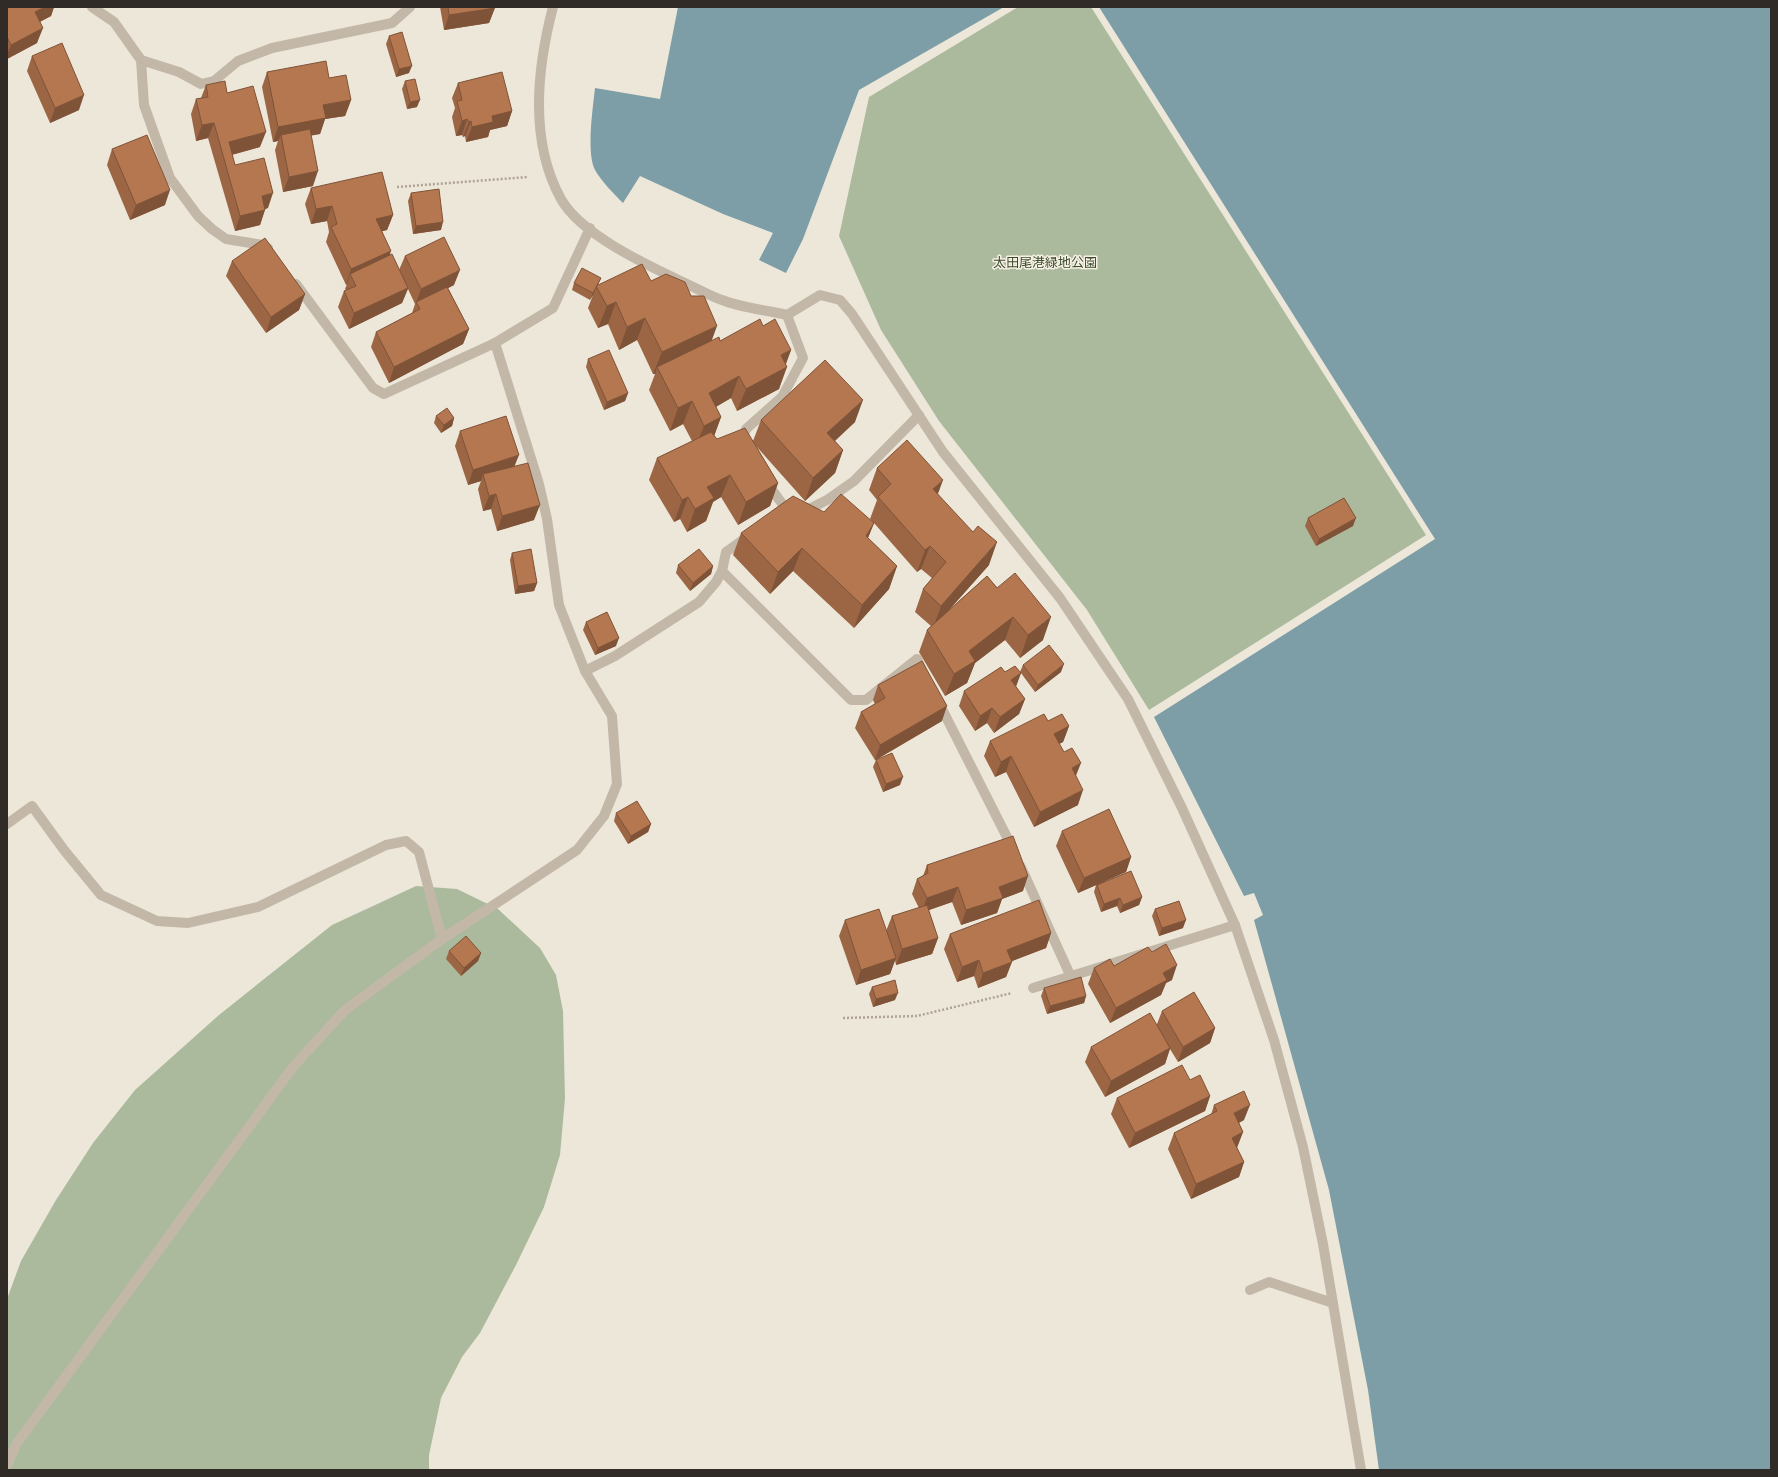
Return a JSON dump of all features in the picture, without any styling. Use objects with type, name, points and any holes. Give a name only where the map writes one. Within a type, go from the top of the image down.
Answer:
[{"type":"street","points":[[92,7],[114,22],[140,60],[144,105],[170,178],[198,216],[226,239],[263,245],[272,251],[277,258]]},
{"type":"street","points":[[140,60],[179,72],[201,84],[214,81],[238,61],[272,48],[392,23],[410,7]]},
{"type":"street","points":[[553,7],[544,41],[540,85],[540,135],[550,175],[561,200],[575,218],[620,251],[722,300],[787,315],[820,295],[840,300],[852,314],[943,452],[1060,598],[1128,699],[1182,808],[1235,925],[1274,1040],[1303,1147],[1323,1244],[1361,1470]]},
{"type":"street","points":[[290,276],[373,388],[384,394],[495,343],[553,308],[590,228]]},
{"type":"street","points":[[744,450],[740,444],[746,429],[782,397],[803,358],[787,315]]},
{"type":"street","points":[[7,1466],[17,1443],[293,1067],[345,1010],[442,939],[577,850],[604,816],[617,784],[612,716],[585,671],[559,605],[547,519],[539,484],[495,343]]},
{"type":"street","points":[[760,474],[783,511],[805,511],[827,500],[854,480],[919,416]]},
{"type":"street","points":[[585,671],[615,656],[699,602],[716,582],[722,571],[726,552],[756,531]]},
{"type":"street","points":[[722,571],[851,700],[866,700],[916,659],[1000,820],[1071,977]]},
{"type":"street","points":[[7,824],[32,806],[64,850],[101,895],[157,921],[165,922],[188,923],[258,907],[386,845],[406,842],[419,852],[442,939]]},
{"type":"street","points":[[1033,988],[1235,925]]},
{"type":"street","points":[[1250,1290],[1269,1282],[1333,1303]]},
{"type":"path","points":[[397,188],[550,175]]},
{"type":"path","points":[[843,1018],[917,1016],[1033,988]]},
{"type":"green space","name":"太田尾港緑地公園","points":[[1018,7],[1091,7],[1426,535],[1149,710],[1087,610],[939,421],[881,330],[839,236],[869,97]]},
{"type":"green space","points":[[416,886],[457,889],[498,909],[540,948],[556,975],[563,1011],[565,1098],[560,1155],[544,1207],[516,1265],[480,1333],[462,1357],[441,1398],[429,1455],[429,1470],[7,1470],[7,1299],[21,1261],[56,1200],[93,1143],[135,1090],[219,1015],[332,925]]},
{"type":"water","points":[[678,7],[1004,7],[859,90],[803,239],[786,273],[759,260],[773,233],[723,214],[640,176],[623,203],[604,183],[595,170],[592,162],[591,142],[595,88],[660,99]]},
{"type":"water","points":[[1099,7],[1771,7],[1771,1470],[1379,1470],[1368,1390],[1329,1190],[1254,920],[1263,915],[1254,893],[1244,896],[1154,717],[1435,539]]},
{"type":"building","points":[[7,7],[45,7],[35,12],[43,28],[11,45],[7,37]]},
{"type":"building","points":[[448,7],[495,7],[495,8],[449,15]]},
{"type":"building","points":[[402,32],[412,66],[399,69],[389,36]]},
{"type":"building","points":[[62,43],[84,95],[55,108],[32,56]]},
{"type":"building","points":[[326,61],[329,78],[346,75],[351,100],[323,105],[326,118],[278,127],[267,72]]},
{"type":"building","points":[[502,72],[512,111],[492,116],[493,122],[472,127],[471,121],[469,122],[467,119],[462,121],[457,101],[462,100],[458,83]]},
{"type":"building","points":[[415,79],[420,100],[410,102],[405,81]]},
{"type":"building","points":[[225,81],[227,93],[253,86],[266,132],[229,142],[235,165],[264,158],[273,193],[262,196],[265,210],[240,216],[214,123],[202,125],[196,99],[208,97],[206,85]]},
{"type":"building","points":[[310,129],[318,171],[289,177],[281,135]]},
{"type":"building","points":[[147,135],[170,190],[136,205],[112,149]]},
{"type":"building","points":[[382,172],[393,215],[376,219],[391,251],[351,269],[331,227],[337,224],[332,206],[316,209],[311,188]]},
{"type":"building","points":[[439,189],[443,222],[416,226],[411,193]]},
{"type":"building","points":[[444,237],[460,270],[421,289],[405,256]]},
{"type":"building","points":[[265,238],[305,294],[271,317],[232,261]]},
{"type":"building","points":[[392,254],[408,288],[354,313],[344,291],[356,286],[350,274]]},
{"type":"building","points":[[642,264],[651,281],[666,274],[685,282],[691,296],[704,296],[717,326],[662,352],[645,318],[627,327],[616,302],[607,306],[596,286]]},
{"type":"building","points":[[582,268],[601,278],[593,293],[574,283]]},
{"type":"building","points":[[447,287],[469,329],[394,367],[376,332],[420,309],[416,302]]},
{"type":"building","points":[[760,319],[763,326],[775,319],[791,350],[781,355],[787,367],[746,389],[739,376],[709,393],[721,417],[704,426],[692,401],[678,408],[657,367],[719,337],[720,341]]},
{"type":"building","points":[[609,350],[628,393],[607,402],[588,359]]},
{"type":"building","points":[[825,360],[863,400],[827,433],[843,450],[813,478],[761,420]]},
{"type":"building","points":[[447,408],[454,418],[444,425],[436,416]]},
{"type":"building","points":[[506,416],[519,455],[473,470],[460,431]]},
{"type":"building","points":[[745,428],[778,483],[746,502],[730,475],[707,487],[714,498],[695,509],[688,497],[682,500],[657,458],[711,432],[717,439]]},
{"type":"building","points":[[907,440],[943,480],[933,489],[973,532],[978,526],[997,542],[941,606],[923,589],[946,562],[930,546],[925,550],[878,497],[891,484],[877,468]]},
{"type":"building","points":[[528,463],[540,505],[502,516],[496,494],[489,496],[483,474]]},
{"type":"building","points":[[841,494],[874,523],[866,536],[897,566],[862,605],[802,548],[778,572],[741,533],[793,496],[824,512]]},
{"type":"building","points":[[1344,498],[1356,518],[1319,539],[1308,518]]},
{"type":"building","points":[[531,549],[537,583],[518,586],[512,553]]},
{"type":"building","points":[[699,549],[713,566],[693,583],[678,565]]},
{"type":"building","points":[[1015,573],[1051,617],[1028,635],[1013,617],[969,651],[975,661],[954,674],[927,630],[987,576],[997,588]]},
{"type":"building","points":[[607,612],[619,638],[598,648],[586,622]]},
{"type":"building","points":[[1049,645],[1064,664],[1038,685],[1023,665]]},
{"type":"building","points":[[922,661],[947,706],[880,745],[861,712],[885,698],[878,685]]},
{"type":"building","points":[[1015,666],[1021,673],[1011,680],[1025,699],[1000,717],[992,708],[980,716],[964,691],[1001,667],[1005,672]]},
{"type":"building","points":[[1044,714],[1048,721],[1062,714],[1069,726],[1054,734],[1064,752],[1072,748],[1081,763],[1072,768],[1083,790],[1040,812],[1011,756],[1001,762],[990,741]]},
{"type":"building","points":[[892,753],[903,777],[886,784],[876,760]]},
{"type":"building","points":[[637,801],[651,824],[631,836],[616,813]]},
{"type":"building","points":[[1109,809],[1131,857],[1084,878],[1062,831]]},
{"type":"building","points":[[1013,836],[1028,876],[999,887],[1003,898],[966,910],[958,887],[927,898],[917,879],[928,873],[927,865]]},
{"type":"building","points":[[1131,871],[1142,897],[1123,905],[1120,898],[1104,904],[1097,885]]},
{"type":"building","points":[[1039,900],[1051,933],[1007,950],[1012,962],[983,973],[979,960],[962,967],[950,934]]},
{"type":"building","points":[[1179,901],[1186,920],[1162,928],[1155,909]]},
{"type":"building","points":[[927,905],[938,938],[902,949],[892,916]]},
{"type":"building","points":[[879,909],[896,958],[861,970],[845,920]]},
{"type":"building","points":[[466,936],[481,953],[464,968],[449,951]]},
{"type":"building","points":[[1166,944],[1177,965],[1163,973],[1167,980],[1116,1008],[1094,968],[1110,959],[1114,966],[1148,947],[1152,952]]},
{"type":"building","points":[[1081,977],[1086,996],[1050,1006],[1044,988]]},
{"type":"building","points":[[895,980],[898,993],[876,999],[872,987]]},
{"type":"building","points":[[1194,992],[1215,1028],[1183,1047],[1162,1011]]},
{"type":"building","points":[[1150,1013],[1170,1048],[1111,1081],[1091,1047]]},
{"type":"building","points":[[1182,1065],[1190,1080],[1200,1075],[1210,1096],[1135,1133],[1117,1098]]},
{"type":"building","points":[[1244,1091],[1250,1105],[1234,1113],[1243,1132],[1232,1138],[1244,1162],[1196,1184],[1174,1133],[1217,1111],[1214,1105]]}]
